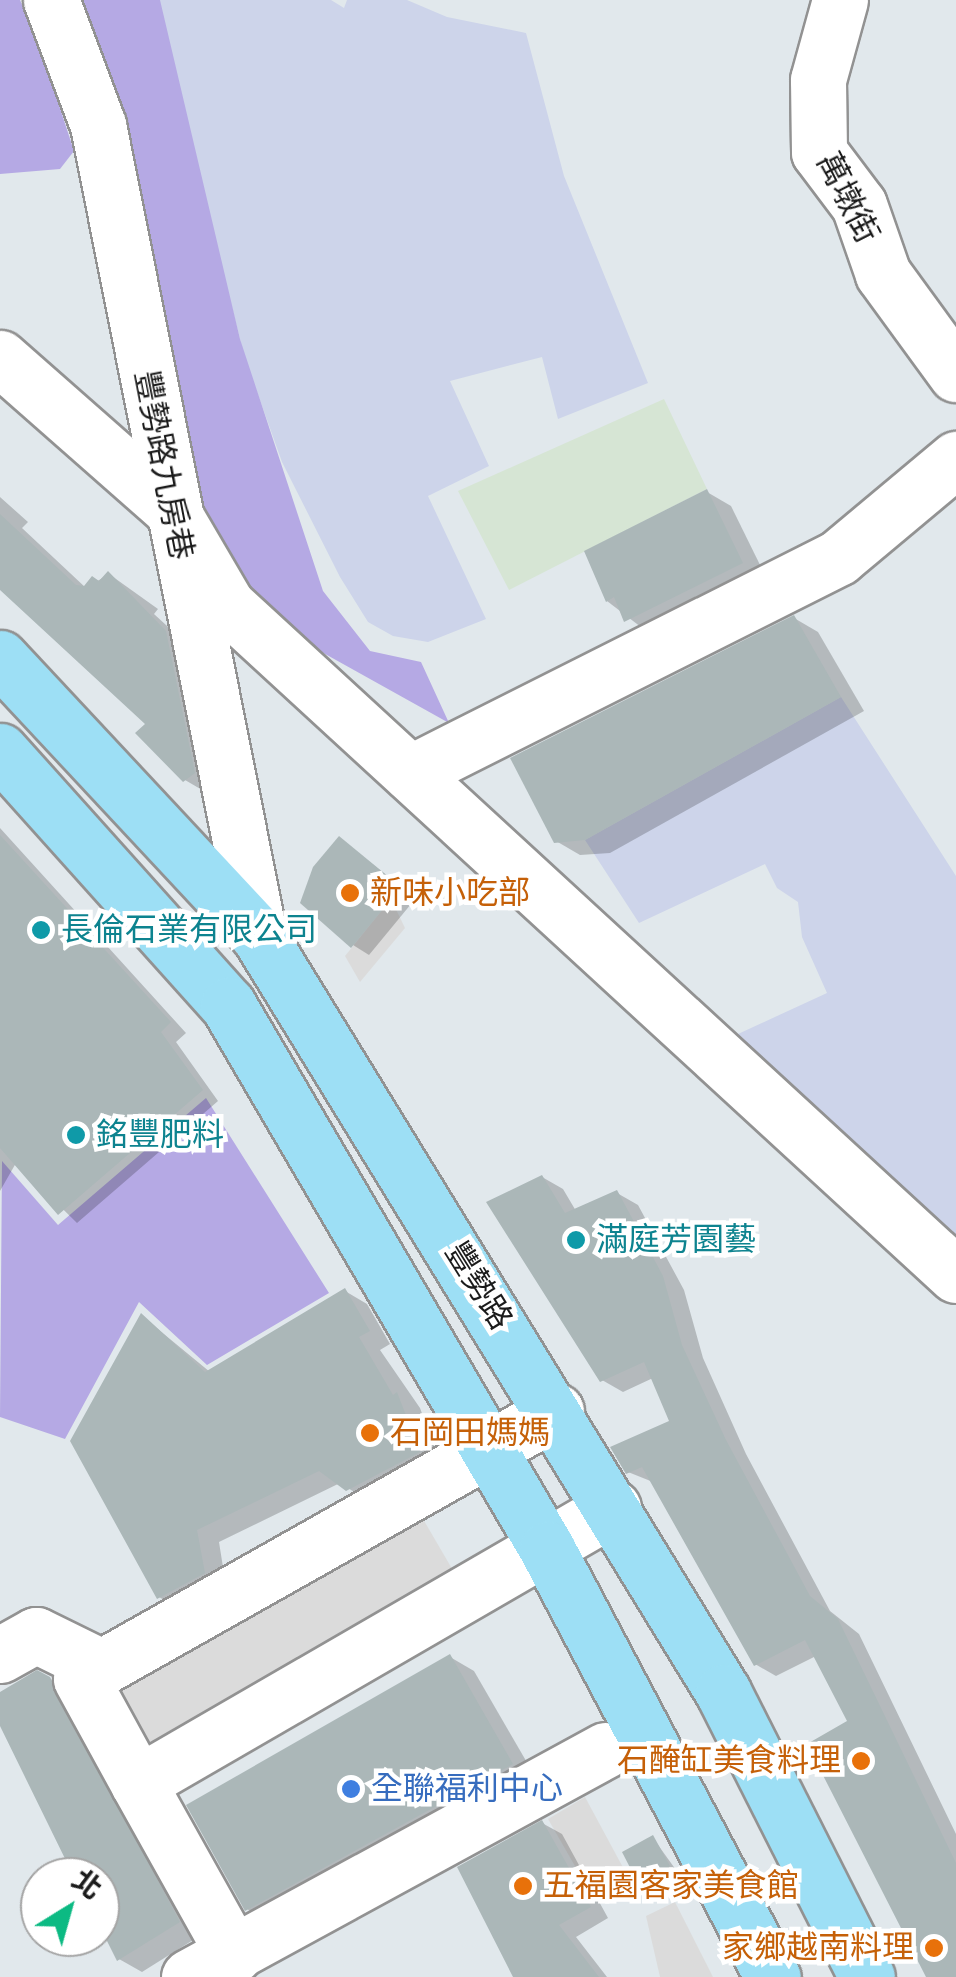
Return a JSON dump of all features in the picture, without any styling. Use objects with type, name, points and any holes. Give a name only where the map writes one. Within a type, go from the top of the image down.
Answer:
[{"type":"main road","name":"豐勢路","points":[[0,658],[259,936],[556,1410],[724,1692],[867,1977]]},
{"type":"main road","points":[[0,750],[228,1005],[547,1549],[773,1977]]},
{"type":"street","name":"豐勢路九房巷","points":[[51,0],[98,125],[171,509],[259,936]]},
{"type":"street","name":"萬墩街","points":[[840,0],[818,80],[819,152],[858,205],[883,274],[956,374]]},
{"type":"street","points":[[0,358],[171,509],[227,604],[956,1275]]},
{"type":"street","points":[[410,773],[839,558],[956,459]]},
{"type":"street","points":[[556,1410],[80,1679],[232,1965],[604,1750]]},
{"type":"street","points":[[138,1783],[613,1508]]},
{"type":"street","points":[[0,1656],[36,1635],[101,1667]]},
{"type":"shaded area","points":[[0,0],[20,0],[41,50],[74,151],[60,169],[0,174]]},
{"type":"shaded area","points":[[62,0],[160,0],[240,339],[323,591],[370,651],[421,662],[449,723],[309,645],[235,595],[181,497]]},
{"type":"shaded area","points":[[155,0],[331,0],[344,8],[347,0],[407,0],[447,17],[526,33],[564,176],[648,383],[558,419],[542,357],[450,381],[489,466],[428,496],[486,619],[428,642],[393,636],[368,622],[340,577],[282,462],[244,355]]},
{"type":"shaded area","points":[[664,399],[707,489],[509,590],[458,491]]},
{"type":"shaded area","points":[[841,697],[956,876],[956,1248],[725,1040],[827,993],[802,937],[798,902],[777,888],[765,864],[639,923],[585,840]]},
{"type":"shaded area","points":[[391,899],[405,928],[360,982],[345,956]]},
{"type":"shaded area","points":[[206,1098],[329,1293],[207,1365],[139,1302],[65,1439],[0,1417],[2,1161],[58,1225]]},
{"type":"shaded area","points":[[416,1507],[458,1579],[152,1757],[110,1685]]},
{"type":"shaded area","points":[[585,1797],[626,1873],[591,1894],[548,1819]]},
{"type":"shaded area","points":[[675,1902],[713,1977],[660,1977],[646,1916]]},
{"type":"building","points":[[707,489],[743,563],[624,622],[614,597],[606,602],[584,551]]},
{"type":"building","points":[[0,514],[76,585],[84,586],[92,576],[99,581],[108,571],[166,631],[195,773],[183,782],[135,733],[145,724],[0,590]]},
{"type":"building","points":[[794,615],[841,697],[585,840],[554,843],[510,758]]},
{"type":"building","points":[[0,835],[171,1022],[161,1032],[203,1090],[58,1215],[0,1148]]},
{"type":"building","name":"新味小吃部","points":[[339,836],[401,887],[351,948],[300,903],[313,867]]},
{"type":"building","points":[[542,1175],[565,1213],[617,1190],[663,1276],[682,1345],[726,1440],[810,1596],[838,1619],[956,1863],[956,1977],[926,1977],[807,1744],[847,1721],[805,1640],[754,1666],[642,1467],[626,1474],[610,1447],[669,1421],[644,1362],[600,1382],[486,1202]]},
{"type":"building","points":[[345,1288],[370,1331],[359,1337],[393,1395],[397,1392],[420,1452],[346,1491],[319,1471],[197,1530],[205,1573],[157,1599],[70,1441],[141,1313],[205,1372]]},
{"type":"building","name":"全聯福利中心","points":[[450,1654],[513,1764],[245,1911],[186,1805]]},
{"type":"building","points":[[37,1670],[50,1677],[180,1922],[117,1961],[120,1857],[64,1857],[0,1726],[0,1692]]},
{"type":"building","name":"五福園客家美食館","points":[[542,1820],[591,1907],[559,1925],[599,1977],[513,1977],[457,1867]]},
{"type":"building","points":[[653,1835],[670,1866],[639,1885],[622,1852]]},
{"type":"place","name":"新味小吃部","points":[[350,893]]},
{"type":"place","name":"長倫石業有限公司","points":[[41,930]]},
{"type":"place","name":"銘豐肥料","points":[[76,1135]]},
{"type":"place","name":"滿庭芳園藝","points":[[576,1240]]},
{"type":"place","name":"石岡田媽媽","points":[[370,1433]]},
{"type":"place","name":"石醃缸美食料理","points":[[861,1761]]},
{"type":"place","name":"全聯福利中心","points":[[351,1789]]},
{"type":"place","name":"五福園客家美食館","points":[[523,1886]]},
{"type":"place","name":"家鄉越南料理","points":[[934,1948]]}]
